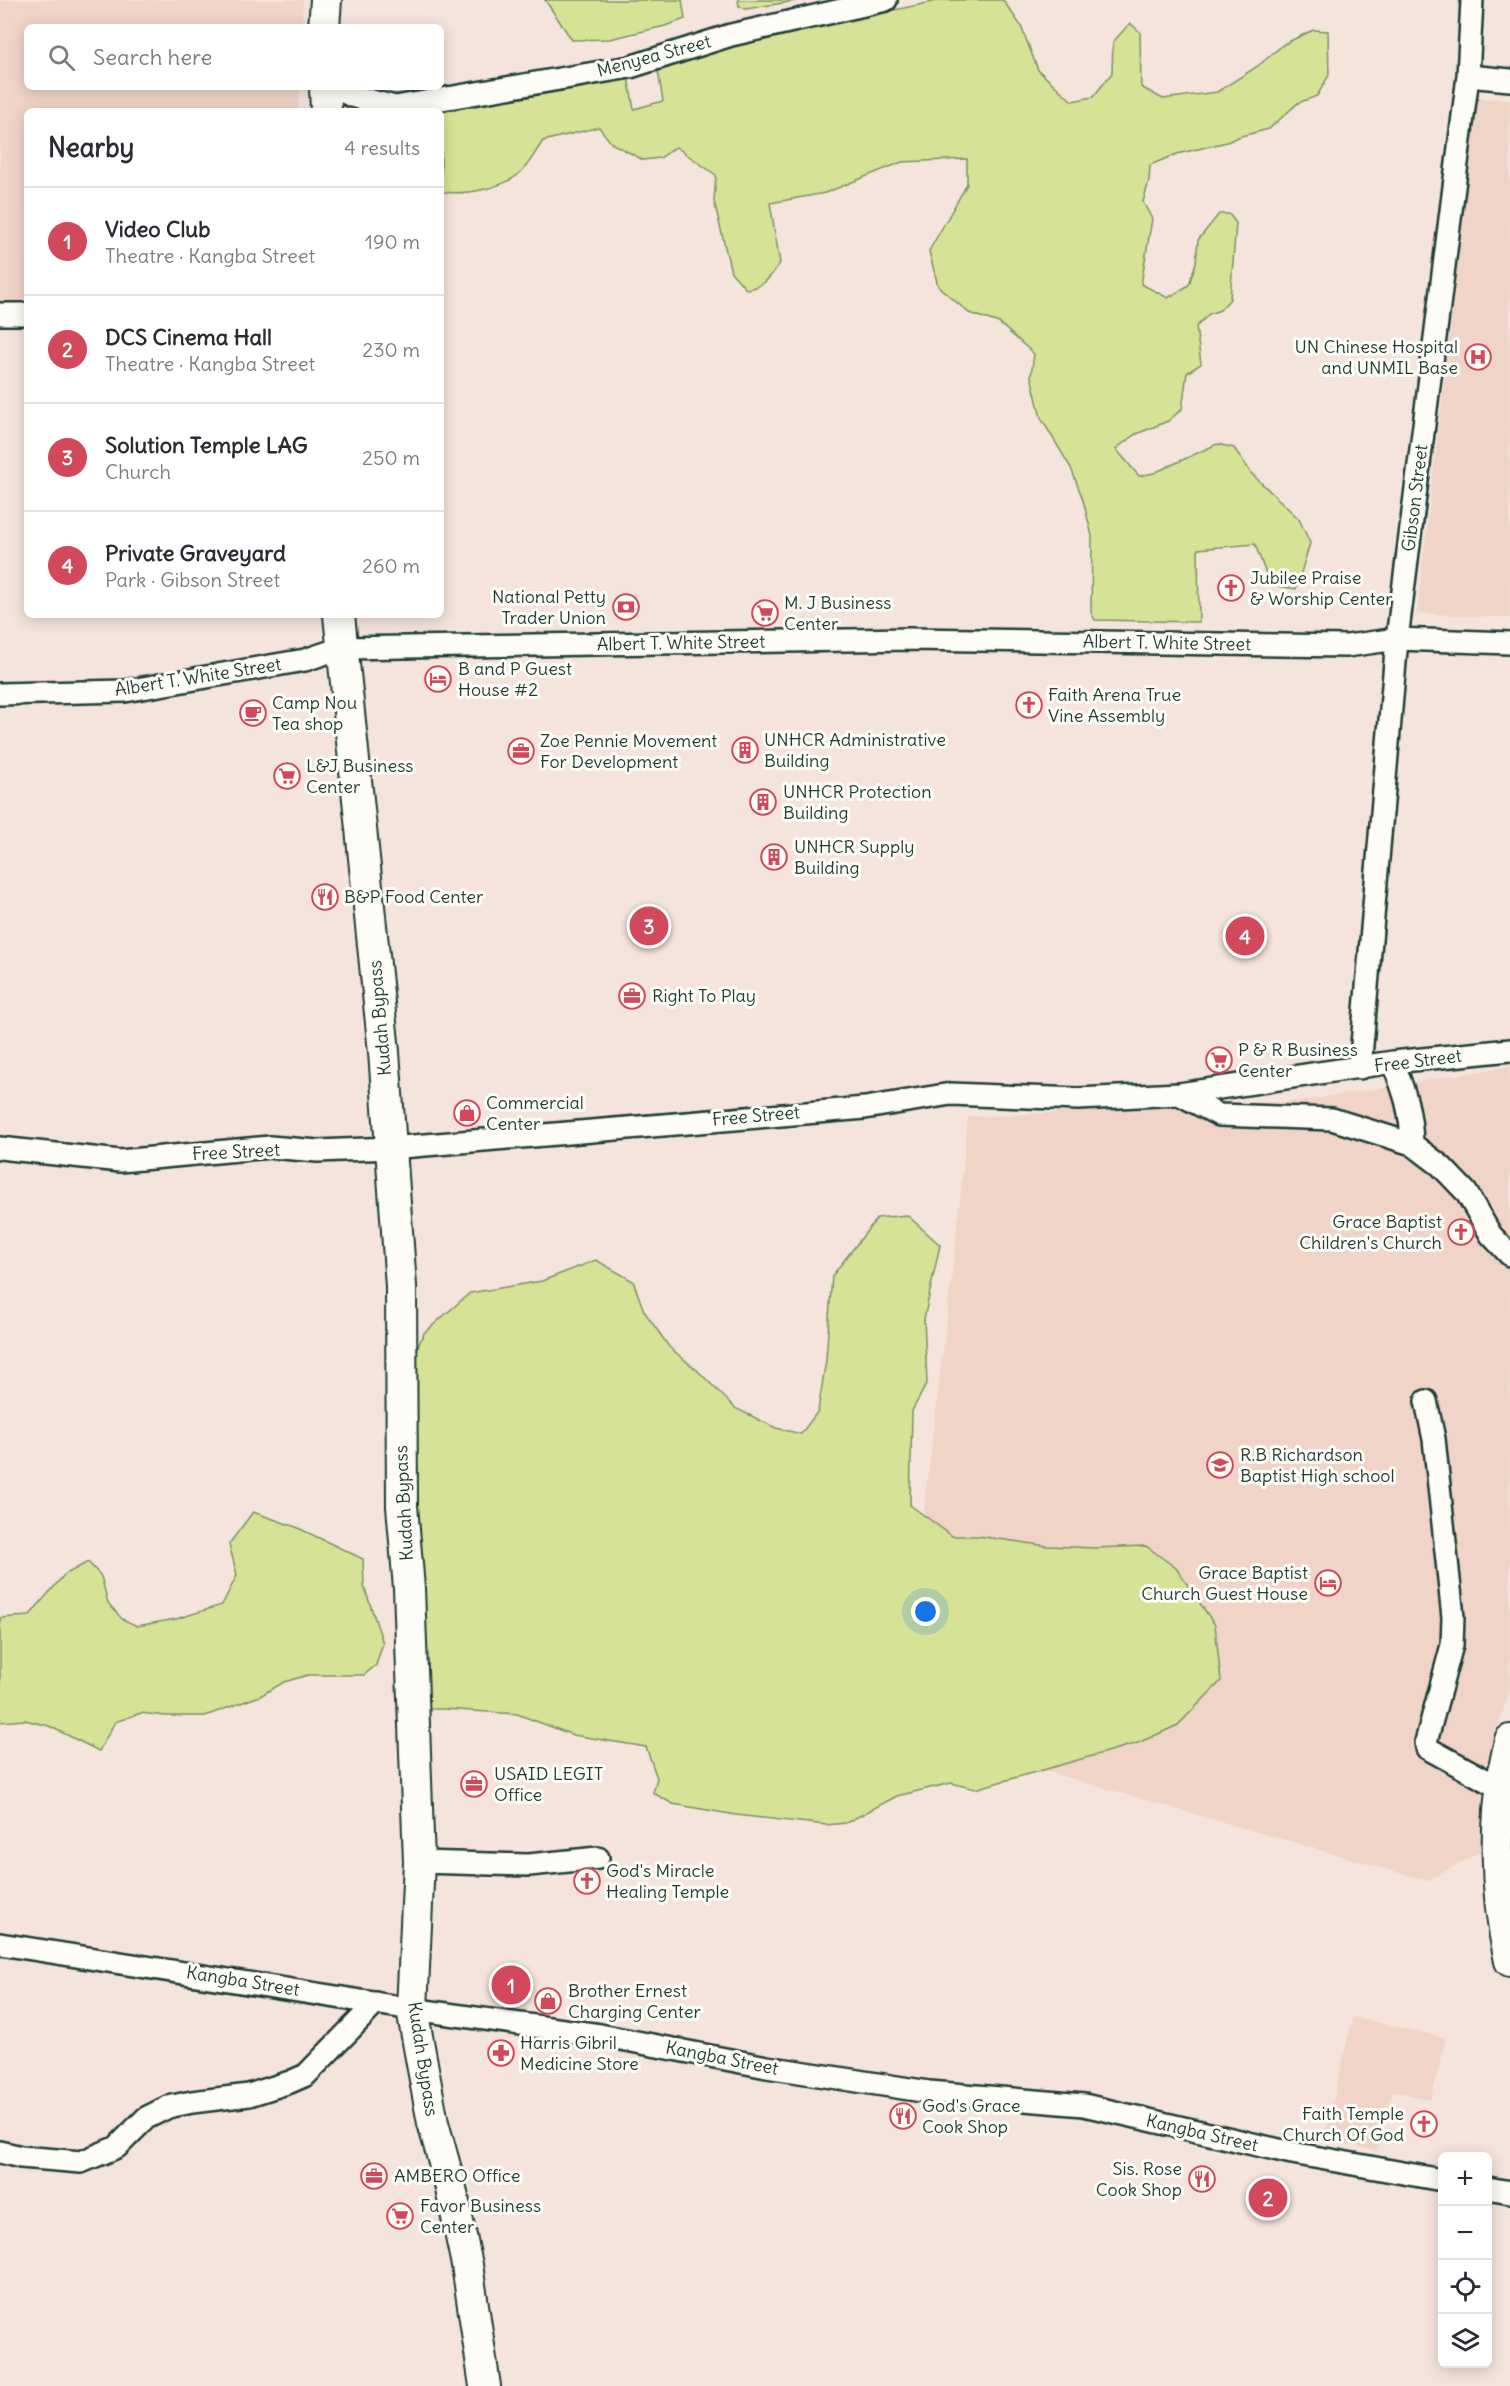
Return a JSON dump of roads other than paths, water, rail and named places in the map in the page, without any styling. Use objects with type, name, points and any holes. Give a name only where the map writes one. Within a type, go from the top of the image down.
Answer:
[{"type":"street","points":[[324,24],[326,0]]},
{"type":"street","name":"Menyea Street","points":[[396,108],[630,67],[731,35],[886,0]]},
{"type":"street","name":"Gibson Street","points":[[1360,1068],[1397,639],[1468,76],[1472,0]]},
{"type":"street","points":[[1468,76],[1510,80]]},
{"type":"street","points":[[325,90],[326,108]]},
{"type":"street","points":[[340,90],[387,108]]},
{"type":"street","points":[[0,314],[24,314]]},
{"type":"street","name":"Kudah Bypass","points":[[339,618],[384,1052],[401,1286],[402,1506],[409,1588],[419,1862],[412,2009],[433,2122],[450,2184],[467,2265],[485,2386]]},
{"type":"street","name":"Albert T. White Street","points":[[0,694],[125,691],[305,660],[341,648],[910,639],[1347,646],[1397,639],[1510,643]]},
{"type":"street","name":"Free Street","points":[[0,1148],[120,1161],[270,1147],[318,1151],[390,1148],[865,1108],[951,1094],[1078,1099],[1179,1094],[1393,1062],[1510,1050]]},
{"type":"street","points":[[1393,1062],[1408,1101],[1412,1119],[1412,1144]]},
{"type":"street","points":[[1179,1094],[1219,1115],[1332,1119],[1412,1144],[1441,1166],[1450,1178],[1466,1192],[1491,1235],[1510,1255]]},
{"type":"street","points":[[1426,1401],[1434,1439],[1453,1617],[1452,1646],[1426,1742],[1428,1748],[1491,1783]]},
{"type":"street","points":[[1510,1740],[1498,1818],[1501,1921],[1510,1961]]},
{"type":"street","points":[[419,1862],[529,1865],[598,1858]]},
{"type":"street","name":"Kangba Street","points":[[2,1948],[600,2035],[767,2067],[929,2092],[1084,2105],[1292,2153],[1438,2179]]},
{"type":"street","points":[[0,2152],[21,2157],[81,2162],[117,2147],[146,2118],[168,2107],[249,2095],[290,2082],[306,2075],[376,2003]]},
{"type":"street","points":[[1492,2189],[1510,2192]]},
{"type":"place","name":"UN Chinese Hospital and UNMIL Base","points":[[1478,357]]},
{"type":"place","name":"Jubilee Praise & Worship Center","points":[[1231,588]]},
{"type":"place","name":"National Petty Trader Union","points":[[626,607]]},
{"type":"place","name":"M. J Business Center","points":[[765,613]]},
{"type":"place","name":"B and P Guest House #2","points":[[438,679]]},
{"type":"place","name":"Faith Arena True Vine Assembly","points":[[1029,705]]},
{"type":"place","name":"Camp Nou Tea shop","points":[[253,713]]},
{"type":"place","name":"UNHCR Administrative Building","points":[[745,750]]},
{"type":"place","name":"Zoe Pennie Movement For Development","points":[[521,751]]},
{"type":"place","name":"L&J Business Center","points":[[287,776]]},
{"type":"place","name":"UNHCR Protection Building","points":[[763,802]]},
{"type":"place","name":"UNHCR Supply Building","points":[[774,857]]},
{"type":"place","name":"B&P Food Center","points":[[325,897]]},
{"type":"place","name":"Solution Temple LAG","points":[[649,926]]},
{"type":"place","name":"Private Graveyard","points":[[1245,936]]},
{"type":"place","name":"Right To Play","points":[[632,996]]},
{"type":"place","name":"P & R Business Center","points":[[1219,1060]]},
{"type":"place","name":"Commercial Center","points":[[467,1113]]},
{"type":"place","name":"Grace Baptist Children's Church","points":[[1461,1232]]},
{"type":"place","name":"R.B Richardson Baptist High school","points":[[1220,1465]]},
{"type":"place","name":"Grace Baptist Church Guest House","points":[[1328,1583]]},
{"type":"place","name":"USAID LEGIT Office","points":[[474,1784]]},
{"type":"place","name":"God's Miracle Healing Temple","points":[[587,1881]]},
{"type":"place","name":"Video Club","points":[[511,1985]]},
{"type":"place","name":"Brother Ernest Charging Center","points":[[548,2001]]},
{"type":"place","name":"Harris Gibril Medicine Store","points":[[501,2053]]},
{"type":"place","name":"God's Grace Cook Shop","points":[[903,2116]]},
{"type":"place","name":"Faith Temple Church Of God","points":[[1424,2124]]},
{"type":"place","name":"AMBERO Office","points":[[374,2176]]},
{"type":"place","name":"Sis. Rose Cook Shop","points":[[1202,2179]]},
{"type":"place","name":"DCS Cinema Hall","points":[[1268,2198]]},
{"type":"place","name":"Favor Business Center","points":[[400,2216]]}]
